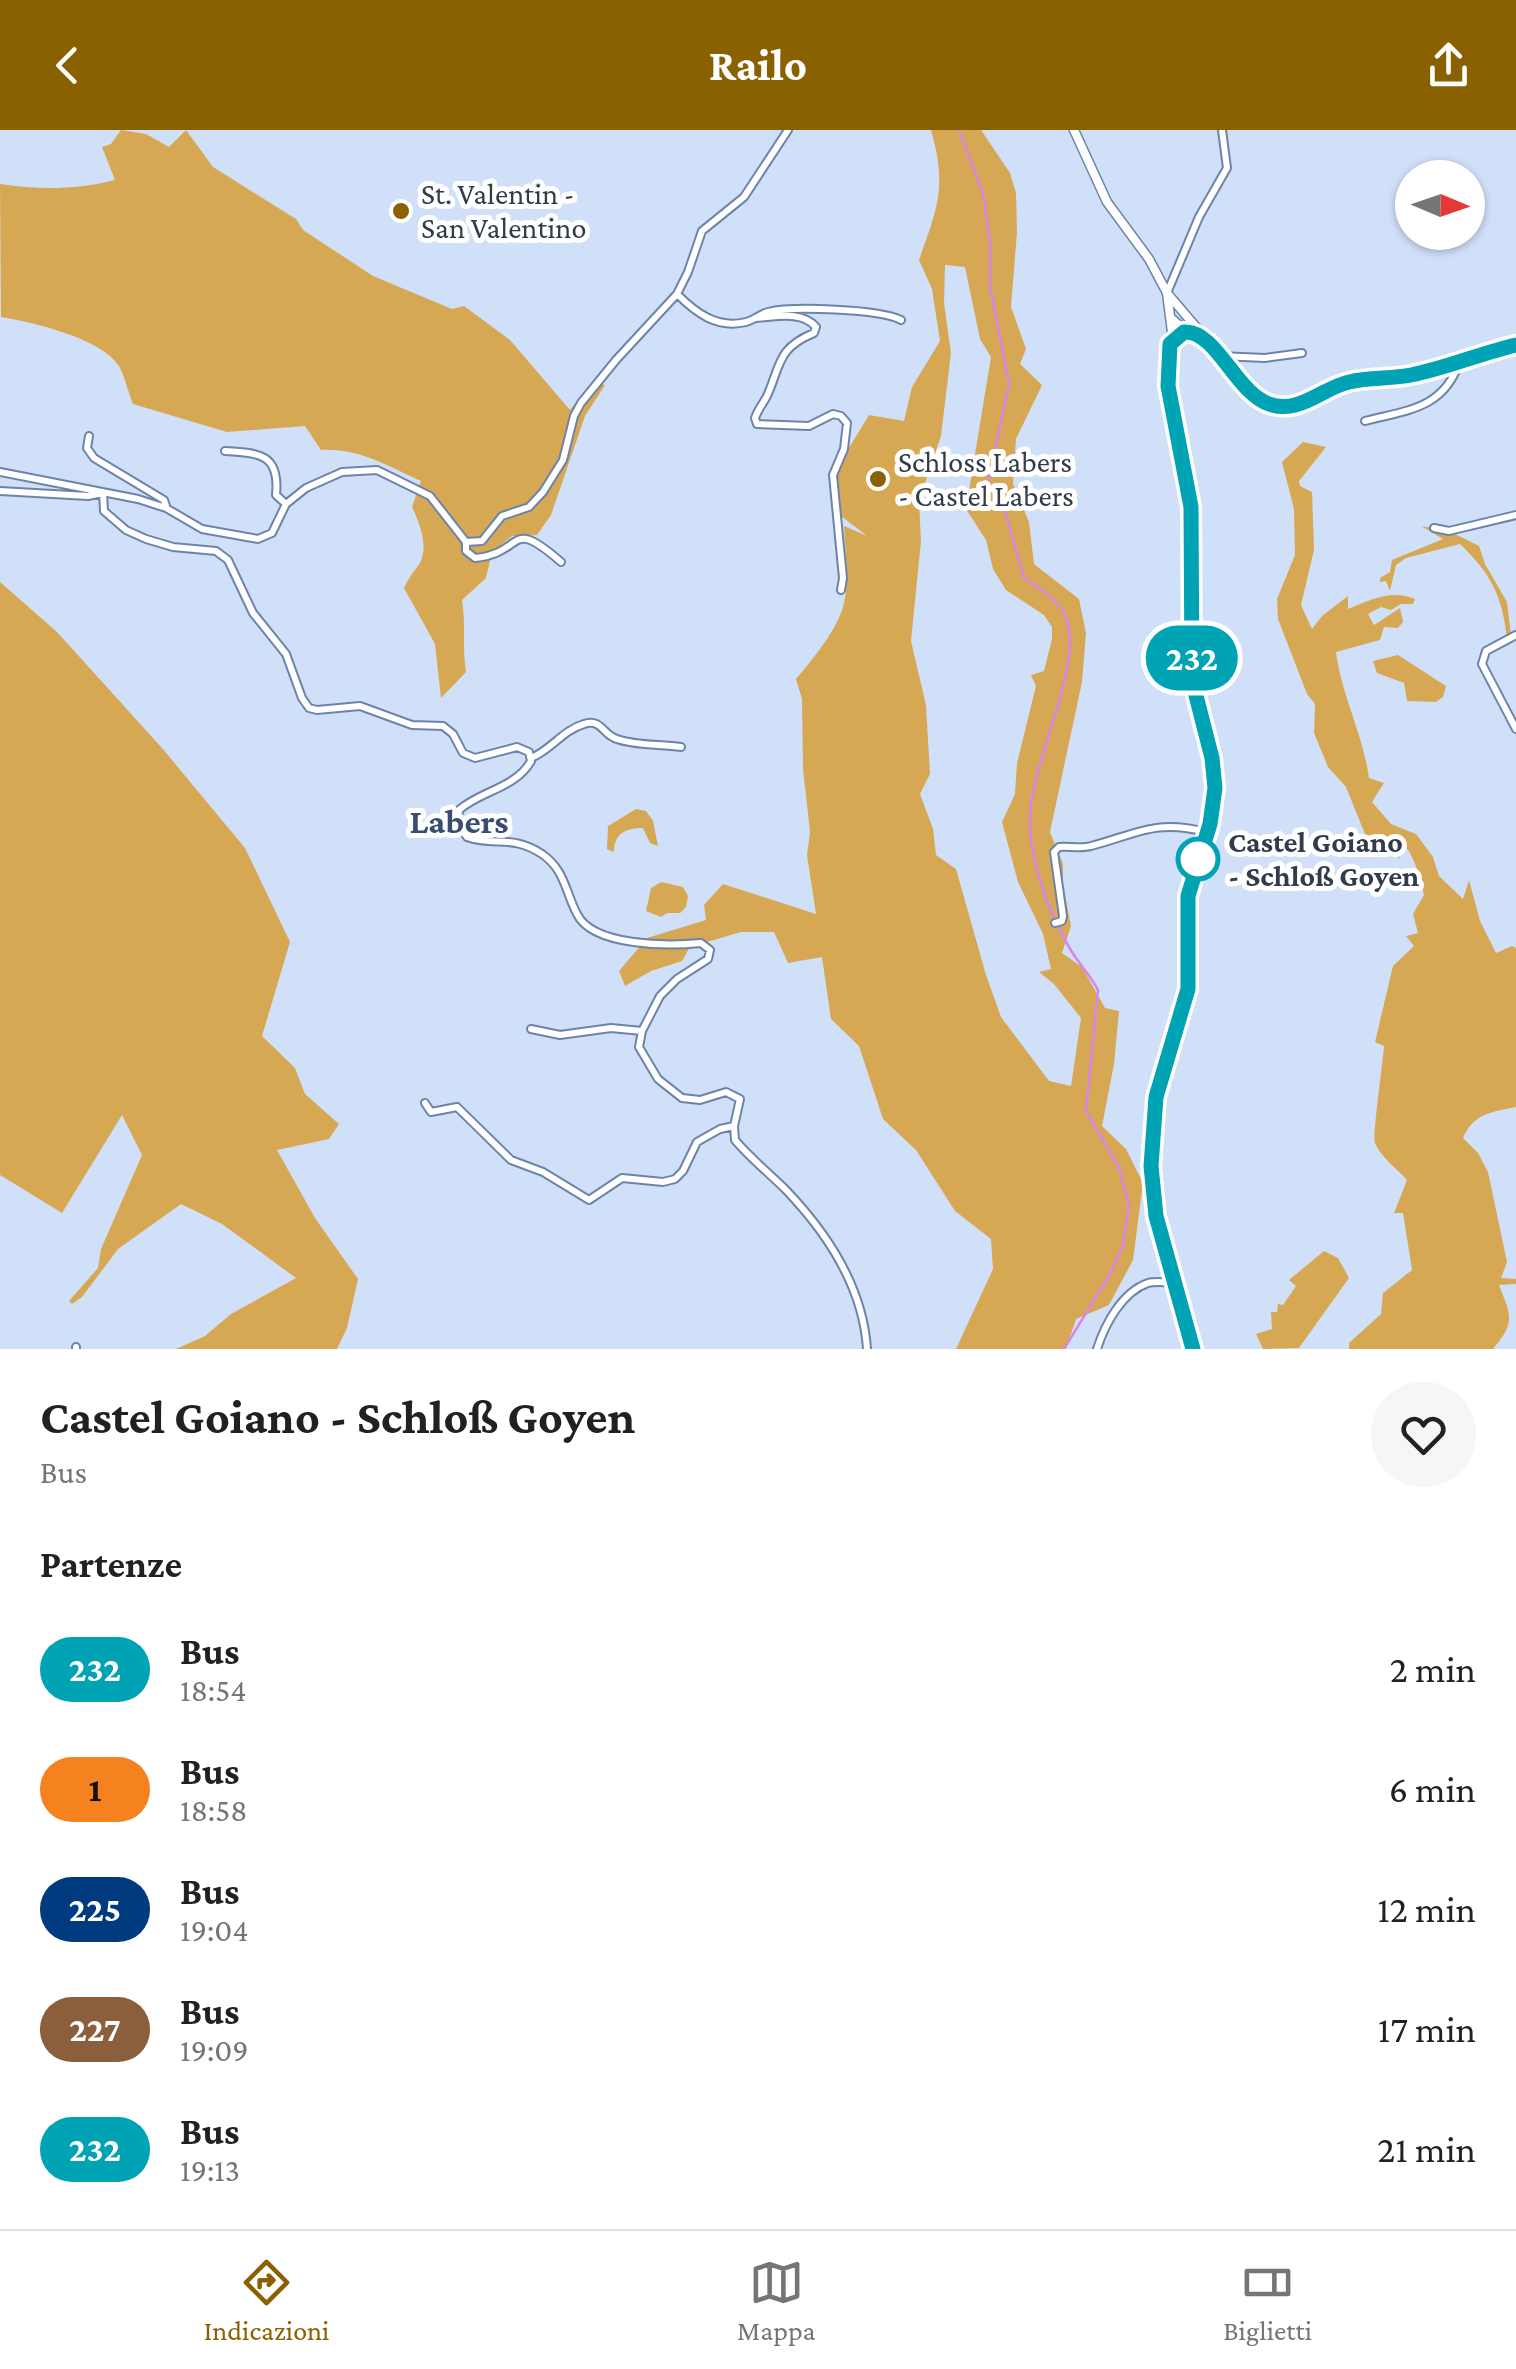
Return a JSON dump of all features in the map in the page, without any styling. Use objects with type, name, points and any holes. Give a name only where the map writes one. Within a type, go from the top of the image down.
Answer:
[{"type":"main road","points":[[1074,130],[1107,202],[1149,259],[1167,294],[1253,394],[1279,407],[1301,404],[1347,382],[1407,376],[1516,345]]},
{"type":"main road","points":[[1167,294],[1172,319],[1168,386],[1191,507],[1192,680],[1214,772],[1215,797],[1188,896],[1188,989],[1161,1077],[1151,1166],[1156,1216],[1193,1349]]},
{"type":"main road","points":[[1172,319],[1187,316]]},
{"type":"main road","points":[[1172,319],[1198,333]]},
{"type":"main road","points":[[1170,344],[1184,332],[1198,333]]},
{"type":"street","points":[[466,542],[482,542],[502,516],[528,507],[543,492],[563,460],[574,416],[582,403],[677,294],[702,231],[744,197],[788,130]]},
{"type":"street","points":[[1167,294],[1192,240],[1198,217],[1228,168],[1222,130]]},
{"type":"street","points":[[677,294],[706,319],[734,323],[769,312],[872,311],[901,320]]},
{"type":"street","points":[[755,318],[798,316],[811,320],[816,327],[814,333],[792,344],[780,358],[764,402],[757,410],[757,424],[809,426],[833,414],[842,416],[847,423],[844,449],[833,475],[841,590]]},
{"type":"street","points":[[1219,356],[1265,358],[1302,353]]},
{"type":"street","points":[[1365,421],[1432,400],[1450,386],[1460,362]]},
{"type":"street","points":[[88,436],[88,448],[94,458],[164,500],[166,508]]},
{"type":"street","points":[[226,451],[257,453],[271,462],[278,476],[276,495],[286,504]]},
{"type":"street","points":[[0,472],[166,508],[202,530],[258,540],[276,528],[286,504],[306,488],[342,472],[377,470],[430,496],[466,542],[466,551],[475,558],[490,556],[518,538],[534,539],[561,562]]},
{"type":"street","points":[[0,492],[88,496],[103,492]]},
{"type":"street","points":[[103,492],[104,511],[137,536],[173,547],[216,551],[228,560],[253,613],[286,654],[302,698],[310,708],[360,706],[412,725],[443,726],[453,734],[463,753],[474,758],[517,747],[529,752],[526,770],[486,797],[466,804],[457,815],[463,833],[478,840],[512,840],[547,858],[562,874],[579,919],[602,934],[657,946],[702,942],[710,950],[708,959],[677,979],[660,996],[639,1041],[642,1054],[669,1090],[690,1100],[726,1092],[740,1099],[735,1140],[814,1222],[855,1291],[867,1349]]},
{"type":"street","points":[[1434,528],[1448,531],[1516,515]]},
{"type":"street","points":[[1516,635],[1490,647],[1482,664],[1516,729]]},
{"type":"street","points":[[530,758],[541,754],[568,731],[591,722],[618,740],[681,747]]},
{"type":"street","points":[[1058,923],[1063,916],[1054,852],[1059,847],[1091,846],[1152,828],[1181,826],[1207,833]]},
{"type":"street","points":[[531,1030],[560,1035],[611,1028],[642,1032]]},
{"type":"street","points":[[425,1103],[431,1112],[457,1107],[511,1160],[544,1172],[589,1200],[622,1178],[663,1182],[675,1178],[683,1171],[697,1142],[734,1126]]},
{"type":"street","points":[[1098,1349],[1108,1320],[1138,1290],[1150,1283],[1174,1282]]},
{"type":"shaded area","points":[[121,130],[146,134],[169,147],[186,130],[213,167],[296,219],[303,230],[373,276],[452,309],[464,306],[510,340],[570,410],[592,382],[605,385],[585,416],[551,515],[537,535],[512,536],[492,552],[486,578],[462,600],[466,672],[441,698],[435,644],[404,588],[422,559],[421,529],[412,507],[421,481],[360,455],[321,450],[305,426],[227,432],[133,404],[119,366],[97,347],[47,327],[1,317],[0,184],[58,188],[115,180],[102,147],[111,144]]},
{"type":"shaded area","points":[[931,130],[981,130],[1010,173],[1016,193],[1017,232],[1011,307],[1026,349],[1020,364],[1042,385],[1016,439],[1013,484],[1029,522],[1034,564],[1079,599],[1086,633],[1082,682],[1050,832],[1063,864],[1071,926],[1062,953],[1082,967],[1105,1008],[1119,1011],[1102,1126],[1126,1149],[1143,1183],[1133,1260],[1109,1305],[1076,1319],[1066,1349],[956,1349],[993,1269],[991,1239],[955,1211],[916,1150],[883,1119],[859,1046],[831,1019],[822,957],[788,963],[774,932],[741,932],[690,947],[682,961],[651,971],[625,986],[619,971],[647,938],[706,920],[704,905],[723,884],[816,914],[807,855],[810,832],[803,769],[802,699],[796,679],[827,639],[841,613],[847,581],[844,526],[867,536],[832,509],[836,469],[869,415],[904,421],[912,387],[940,341],[932,289],[919,260],[938,196]],"holes":[[[945,265],[965,267],[980,339],[991,357],[966,509],[986,540],[993,569],[1006,590],[1044,615],[1052,627],[1044,671],[1031,675],[1036,686],[1017,763],[1015,794],[1002,822],[1018,882],[1043,934],[1051,969],[1039,972],[1081,1018],[1071,1086],[1049,1081],[1001,1017],[956,869],[936,855],[933,829],[920,794],[930,774],[926,705],[911,641],[921,541],[919,501],[941,436],[951,353],[944,303]]]},
{"type":"shaded area","points":[[1303,442],[1326,447],[1299,481],[1300,486],[1312,492],[1314,550],[1301,605],[1312,629],[1348,596],[1348,609],[1389,595],[1415,599],[1413,604],[1401,604],[1391,610],[1381,607],[1368,614],[1374,625],[1400,608],[1403,622],[1398,628],[1384,627],[1380,640],[1336,652],[1369,778],[1384,783],[1372,802],[1391,824],[1416,834],[1433,857],[1439,876],[1463,899],[1469,880],[1480,921],[1496,953],[1516,948],[1516,1107],[1478,1119],[1463,1138],[1478,1153],[1488,1172],[1507,1262],[1501,1278],[1516,1279],[1516,1284],[1499,1285],[1509,1318],[1493,1349],[1349,1349],[1349,1343],[1381,1314],[1383,1293],[1412,1270],[1403,1213],[1394,1213],[1407,1180],[1375,1143],[1384,1046],[1375,1042],[1393,966],[1414,946],[1406,936],[1418,933],[1413,914],[1424,895],[1406,847],[1394,836],[1400,859],[1392,851],[1369,844],[1346,787],[1328,767],[1314,733],[1315,704],[1307,694],[1278,619],[1277,599],[1295,555],[1294,509],[1282,462]]},
{"type":"shaded area","points":[[1421,526],[1449,531],[1479,546],[1507,602],[1511,635],[1507,638],[1493,586],[1460,544],[1406,558],[1396,565],[1390,591],[1386,581],[1380,582],[1390,572],[1392,560],[1443,539]]},
{"type":"shaded area","points":[[0,582],[57,632],[162,748],[245,848],[290,942],[262,1036],[295,1068],[305,1094],[339,1124],[329,1139],[277,1150],[315,1218],[358,1279],[347,1328],[337,1349],[176,1349],[205,1336],[231,1314],[296,1278],[222,1224],[181,1204],[118,1249],[82,1297],[72,1304],[69,1301],[98,1268],[101,1249],[142,1155],[122,1115],[62,1213],[0,1175]]},
{"type":"shaded area","points":[[1398,655],[1446,686],[1443,697],[1436,702],[1407,701],[1404,683],[1377,673],[1373,661]]},
{"type":"shaded area","points":[[636,809],[646,811],[653,821],[658,846],[650,843],[643,828],[637,828],[618,836],[614,852],[607,849],[608,826]]},
{"type":"shaded area","points":[[661,882],[683,887],[688,896],[680,913],[661,917],[646,911],[651,888]]},
{"type":"shaded area","points":[[1324,1251],[1338,1258],[1349,1278],[1299,1348],[1263,1349],[1256,1334],[1272,1329],[1271,1312],[1277,1312],[1278,1304],[1283,1305],[1296,1286],[1289,1280]]},
{"type":"waterway","points":[[959,130],[983,194],[990,241],[990,286],[1009,384],[988,482],[1005,511],[1024,578],[1060,607],[1067,620],[1070,642],[1061,694],[1036,779],[1031,806],[1032,845],[1044,893],[1057,924],[1098,990],[1086,1111],[1119,1168],[1129,1205],[1123,1245],[1110,1274],[1064,1349]]},
{"type":"bus line","name":"232","points":[[1193,1349],[1160,1234],[1151,1166],[1156,1097],[1188,989],[1188,896],[1210,824],[1215,788],[1212,758],[1192,680],[1191,507],[1168,386],[1170,344],[1184,332],[1202,335],[1253,394],[1279,407],[1301,404],[1347,382],[1407,376],[1516,345]]},
{"type":"place","name":"St. Valentin - San Valentino","points":[[401,211]]},
{"type":"place","name":"Schloss Labers - Castel Labers","points":[[878,479]]},
{"type":"place","name":"Castel Goiano - Schloß Goyen","points":[[1198,859]]},
{"type":"district","name":"Labers","points":[[459,821]]}]
